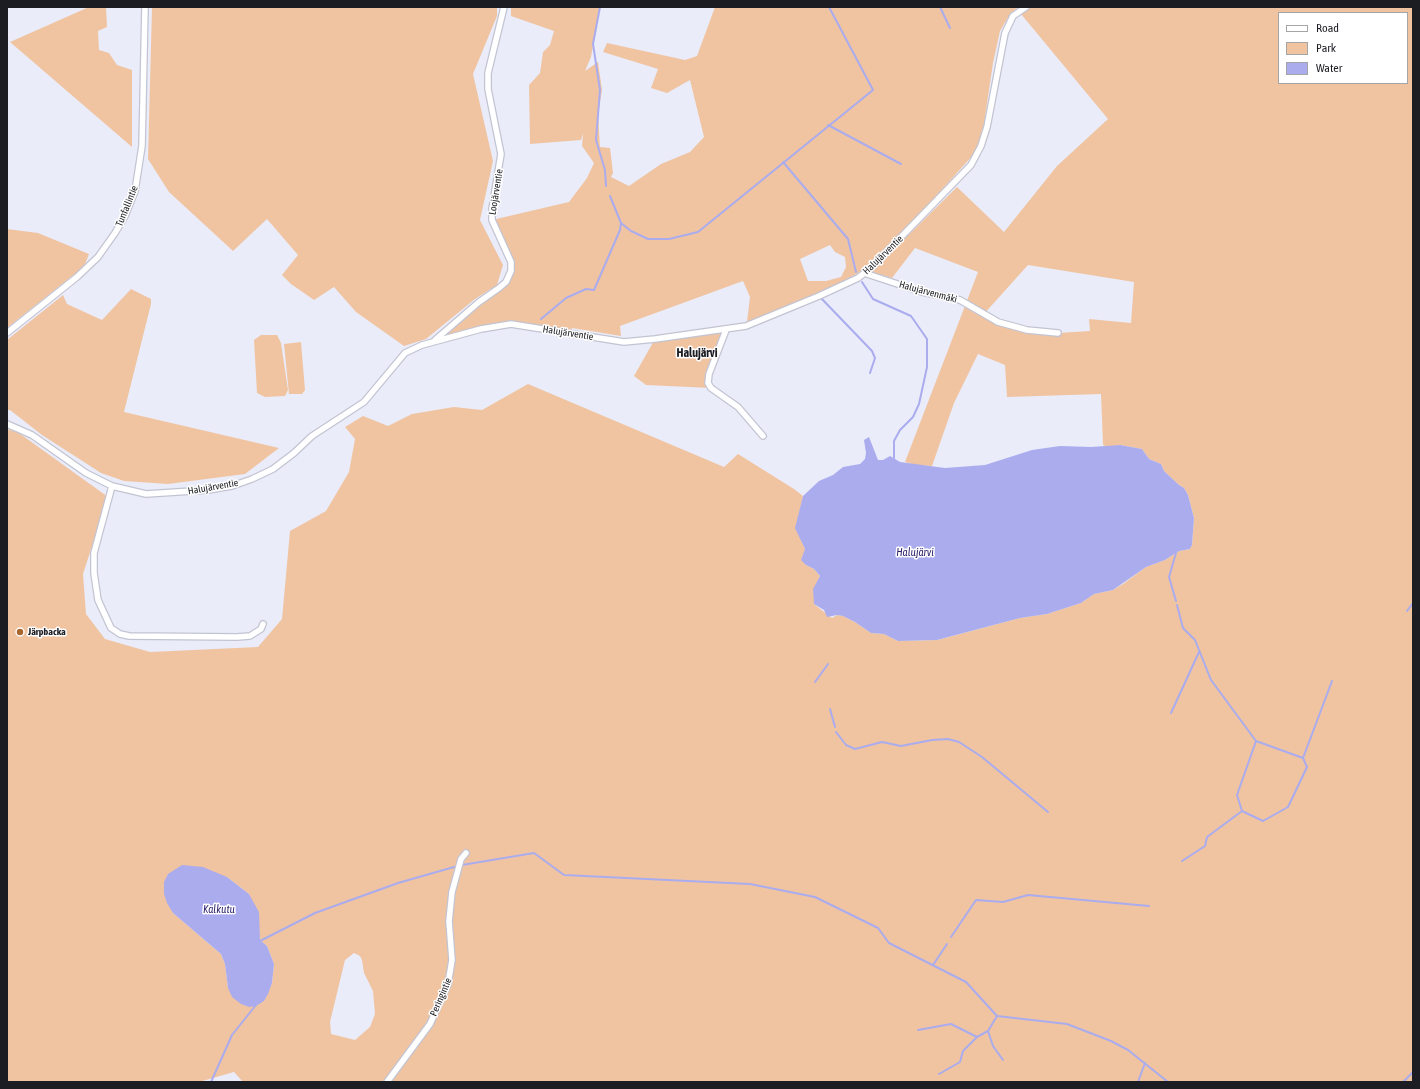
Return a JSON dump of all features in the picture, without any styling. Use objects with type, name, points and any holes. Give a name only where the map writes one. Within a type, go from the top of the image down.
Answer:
[{"type":"street","name":"Tunfallintie","points":[[7,333],[77,278],[98,257],[125,216],[135,191],[142,146],[145,7]]},
{"type":"street","name":"Loojärventie","points":[[433,342],[479,302],[506,282],[511,271],[511,262],[492,220],[492,209],[501,154],[488,89],[488,73],[504,7]]},
{"type":"street","name":"Halujärventie","points":[[7,424],[32,435],[86,473],[112,486],[146,494],[176,493],[220,488],[252,479],[273,469],[294,453],[312,436],[364,402],[405,353],[412,348],[481,329],[510,324],[624,342],[726,330],[746,326],[819,296],[864,273],[954,185],[971,165],[981,146],[987,127],[1005,33],[1013,16],[1026,7]]},
{"type":"street","name":"Halujärvenmäki","points":[[864,273],[922,292],[960,300],[998,322],[1027,330],[1058,333]]},
{"type":"street","points":[[726,330],[708,383],[711,388],[738,407],[763,436]]},
{"type":"street","points":[[112,486],[94,553],[94,573],[98,600],[111,628],[129,636],[237,637],[250,636],[261,629],[263,624]]},
{"type":"street","name":"Peringintie","points":[[387,1082],[430,1024],[448,984],[452,960],[448,921],[452,892],[461,859],[466,852]]},
{"type":"green space","points":[[89,7],[106,7],[107,27],[98,31],[99,50],[109,53],[117,65],[132,70],[132,147],[10,42]]},
{"type":"green space","points":[[152,7],[497,7],[497,16],[473,74],[493,161],[480,220],[503,265],[497,285],[475,299],[426,339],[404,346],[356,312],[334,287],[314,300],[291,284],[282,275],[298,255],[267,219],[233,251],[169,192],[148,159]]},
{"type":"green space","points":[[511,7],[600,7],[591,57],[585,71],[598,62],[602,90],[598,114],[600,147],[610,148],[613,173],[611,177],[629,186],[661,164],[690,152],[704,137],[690,80],[667,93],[651,88],[658,69],[603,52],[607,43],[685,60],[697,56],[715,7],[1018,7],[1010,14],[1000,31],[993,63],[984,124],[975,153],[907,228],[861,271],[833,288],[747,322],[750,297],[743,281],[620,326],[621,336],[572,328],[570,333],[511,324],[433,342],[506,281],[511,262],[492,220],[569,202],[587,178],[594,163],[582,146],[583,133],[581,140],[530,144],[529,85],[540,73],[543,52],[550,45],[554,31],[511,16]],"holes":[[[830,245],[835,252],[845,257],[846,267],[841,277],[826,281],[808,281],[800,259]]]},
{"type":"green space","points":[[1032,7],[1413,7],[1413,1082],[243,1082],[234,1072],[199,1082],[7,1082],[7,429],[19,433],[108,497],[83,574],[86,614],[105,639],[150,652],[258,647],[282,619],[290,531],[326,511],[349,472],[355,439],[345,427],[363,416],[388,426],[412,414],[454,407],[482,410],[528,384],[724,467],[738,454],[794,489],[803,496],[796,528],[805,549],[806,565],[814,569],[820,576],[814,589],[814,604],[832,618],[837,615],[843,616],[871,633],[884,634],[898,641],[937,640],[1020,618],[1047,614],[1081,603],[1094,594],[1113,590],[1146,567],[1165,560],[1179,551],[1190,549],[1192,545],[1194,518],[1188,495],[1184,488],[1164,471],[1161,464],[1149,459],[1142,449],[1120,445],[1108,447],[1103,445],[1101,394],[1007,397],[1005,365],[978,354],[954,403],[932,466],[916,465],[905,462],[978,272],[915,248],[892,278],[871,272],[957,187],[1004,232],[1057,166],[1108,119],[1021,14]],"holes":[[[1028,265],[1134,282],[1131,323],[1089,319],[1090,331],[1058,333],[998,322],[983,315]],[[227,877],[249,894],[260,940],[267,946],[274,964],[272,983],[264,1001],[228,988],[225,964],[221,954],[173,913]],[[354,953],[360,956],[364,973],[373,991],[375,1014],[370,1027],[355,1040],[331,1034],[330,1022],[345,960]]]},
{"type":"green space","points":[[7,229],[38,233],[89,254],[85,264],[76,273],[7,328]]},
{"type":"green space","points":[[131,289],[151,299],[151,304],[124,412],[279,448],[245,474],[168,484],[124,481],[101,473],[42,435],[10,410],[7,410],[7,340],[63,295],[67,304],[102,320]]},
{"type":"green space","points":[[726,330],[709,374],[711,388],[646,385],[634,376],[655,339]]},
{"type":"green space","points":[[261,335],[277,335],[281,343],[288,390],[285,396],[265,397],[257,393],[254,340]]},
{"type":"green space","points":[[301,342],[305,390],[302,394],[289,394],[284,344]]},
{"type":"water","name":"Halujärvi","points":[[869,437],[878,460],[883,460],[890,456],[900,462],[945,468],[985,465],[1032,450],[1060,446],[1091,447],[1120,445],[1142,449],[1149,459],[1161,464],[1164,471],[1184,488],[1188,495],[1194,518],[1192,545],[1190,549],[1179,551],[1165,560],[1146,567],[1113,590],[1094,594],[1081,603],[1047,614],[1020,618],[937,640],[898,641],[884,634],[871,633],[843,616],[837,615],[827,617],[824,610],[814,604],[813,589],[820,576],[814,569],[806,565],[801,560],[805,549],[795,528],[803,496],[819,481],[833,475],[843,467],[860,464],[865,459],[866,453],[864,440]]},
{"type":"water","name":"Kalkutu","points":[[182,865],[203,867],[227,877],[249,894],[259,912],[260,940],[267,946],[274,964],[272,983],[268,994],[264,1001],[256,1006],[249,1007],[241,1004],[232,997],[228,988],[225,964],[221,954],[173,913],[167,903],[164,894],[164,882],[168,874]]},
{"type":"waterway","points":[[600,7],[593,44],[600,90],[596,140],[605,170],[606,186]]},
{"type":"waterway","points":[[610,196],[621,223],[631,231],[648,239],[669,239],[698,232],[873,90],[829,7]]},
{"type":"waterway","points":[[940,7],[950,28]]},
{"type":"waterway","points":[[828,125],[901,164]]},
{"type":"waterway","points":[[783,162],[848,239],[856,272]]},
{"type":"waterway","points":[[541,319],[566,298],[586,289],[594,290],[620,230],[621,223]]},
{"type":"waterway","points":[[862,282],[873,299],[911,316],[927,339],[927,367],[919,404],[913,417],[900,430],[894,441],[894,459]]},
{"type":"waterway","points":[[820,297],[872,351],[875,358],[870,373]]},
{"type":"waterway","points":[[1176,553],[1169,577],[1176,601]]},
{"type":"waterway","points":[[1407,611],[1413,603]]},
{"type":"waterway","points":[[1177,605],[1183,628],[1195,640],[1211,680],[1256,741],[1303,758],[1307,767],[1288,807],[1263,821],[1242,811],[1237,795],[1256,741]]},
{"type":"waterway","points":[[1171,713],[1199,652]]},
{"type":"waterway","points":[[815,682],[828,664]]},
{"type":"waterway","points":[[1303,758],[1332,681]]},
{"type":"waterway","points":[[830,709],[835,727]]},
{"type":"waterway","points":[[836,732],[846,745],[855,749],[882,742],[901,746],[932,740],[948,739],[959,742],[982,757],[1048,812]]},
{"type":"waterway","points":[[1182,861],[1205,846],[1207,837],[1242,811]]},
{"type":"waterway","points":[[462,865],[534,853],[564,875],[750,884],[815,897],[878,928],[889,943],[966,982],[997,1016],[1067,1024],[1111,1041],[1128,1050],[1168,1082]]},
{"type":"waterway","points":[[260,941],[315,913],[398,883],[454,867]]},
{"type":"waterway","points":[[951,937],[976,900],[1003,902],[1028,895],[1149,906]]},
{"type":"waterway","points":[[933,965],[947,944]]},
{"type":"waterway","points":[[211,1082],[232,1035],[256,1005]]},
{"type":"waterway","points":[[939,1074],[960,1062],[963,1051],[977,1037],[988,1031],[997,1016]]},
{"type":"waterway","points":[[918,1030],[951,1024],[977,1037]]},
{"type":"waterway","points":[[988,1031],[993,1046],[1003,1060]]},
{"type":"waterway","points":[[1138,1082],[1145,1063]]},
{"type":"waterway","points":[[1403,1082],[1413,1072]]},
{"type":"place","name":"Järpbacka","points":[[20,632]]},
{"type":"district","name":"Halujärvi","points":[[697,353]]}]
